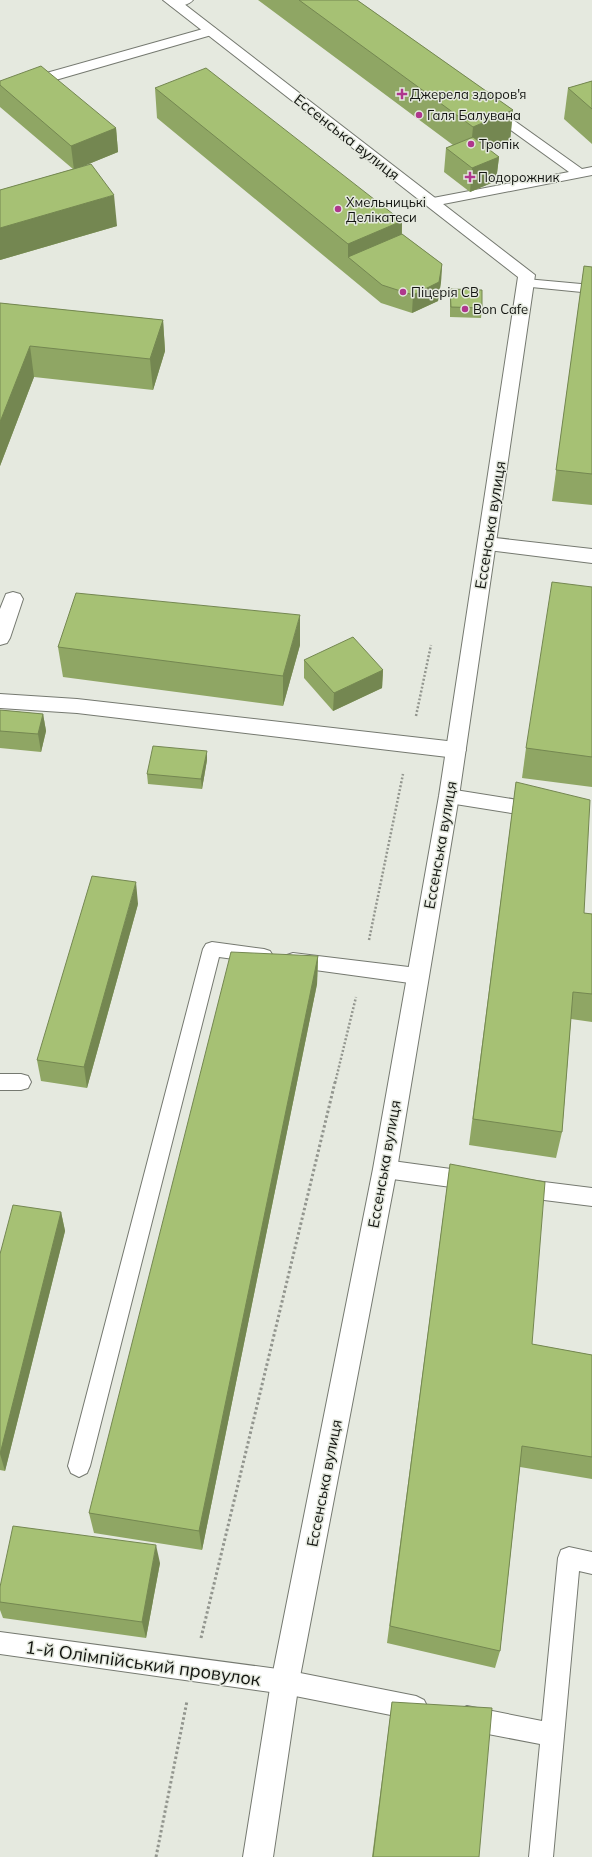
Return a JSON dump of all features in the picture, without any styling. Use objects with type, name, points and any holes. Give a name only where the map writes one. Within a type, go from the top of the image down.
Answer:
[{"type":"street","name":"Ессенська вулиця","points":[[177,1],[210,31],[528,275],[449,796],[384,1169],[285,1682],[258,1857]]},
{"type":"street","points":[[0,91],[210,31]]},
{"type":"street","points":[[487,544],[592,556]]},
{"type":"street","points":[[0,638],[13,599]]},
{"type":"street","points":[[0,701],[76,706],[456,750]]},
{"type":"lane","points":[[482,103],[579,173]]},
{"type":"lane","points":[[433,202],[592,171]]},
{"type":"lane","points":[[526,283],[592,289]]},
{"type":"lane","points":[[449,796],[554,813]]},
{"type":"lane","points":[[79,1466],[212,949],[417,976]]},
{"type":"lane","points":[[0,1082],[22,1082]]},
{"type":"lane","points":[[384,1169],[592,1198]]},
{"type":"lane","points":[[541,1857],[569,1558],[592,1563]]},
{"type":"lane","name":"1-й Олімпійський провулок","points":[[0,1643],[285,1682],[553,1735]]},
{"type":"path","points":[[156,1857],[193,1670],[363,969],[409,745],[432,645]]},
{"type":"building","points":[[299,0],[357,0],[513,110],[473,127]]},
{"type":"building","points":[[41,66],[116,128],[71,146],[0,85],[0,81]]},
{"type":"building","points":[[206,68],[402,221],[348,244],[155,88]]},
{"type":"building","points":[[592,81],[592,109],[568,88]]},
{"type":"building","points":[[473,137],[499,157],[472,168],[446,148]]},
{"type":"building","points":[[91,164],[114,195],[0,228],[0,190]]},
{"type":"building","points":[[402,234],[442,264],[439,282],[413,295],[382,285],[348,257]]},
{"type":"building","points":[[584,266],[592,267],[592,474],[556,470]]},
{"type":"building","points":[[450,289],[482,290],[482,308],[451,307]]},
{"type":"building","points":[[0,303],[163,320],[150,359],[30,346],[0,422]]},
{"type":"building","points":[[552,582],[592,587],[592,757],[526,748]]},
{"type":"building","points":[[76,593],[300,615],[283,676],[58,647]]},
{"type":"building","points":[[353,637],[383,670],[334,693],[304,660]]},
{"type":"building","points":[[0,710],[43,714],[38,734],[0,731]]},
{"type":"building","points":[[153,746],[207,751],[201,779],[147,774]]},
{"type":"building","points":[[516,782],[590,800],[584,913],[592,914],[592,994],[573,992],[562,1132],[473,1119]]},
{"type":"building","points":[[92,876],[136,882],[84,1067],[37,1060]]},
{"type":"building","points":[[231,952],[318,956],[199,1531],[89,1513]]},
{"type":"building","points":[[450,1164],[545,1182],[532,1344],[592,1355],[592,1457],[522,1446],[500,1651],[390,1626]]},
{"type":"building","points":[[13,1205],[61,1212],[0,1454],[0,1254]]},
{"type":"building","points":[[13,1526],[156,1545],[142,1622],[0,1602],[0,1587]]},
{"type":"building","points":[[392,1702],[492,1708],[479,1857],[373,1857]]},
{"type":"place","name":"Джерела здоров'я","points":[[402,94]]},
{"type":"place","name":"Галя Балувана","points":[[419,115]]},
{"type":"place","name":"Тропік","points":[[471,144]]},
{"type":"place","name":"Подорожник","points":[[470,177]]},
{"type":"place","name":"Хмельницькі Делікатеси","points":[[338,209]]},
{"type":"place","name":"Піцерія СВ","points":[[403,292]]},
{"type":"place","name":"Bon Cafe","points":[[465,309]]}]
